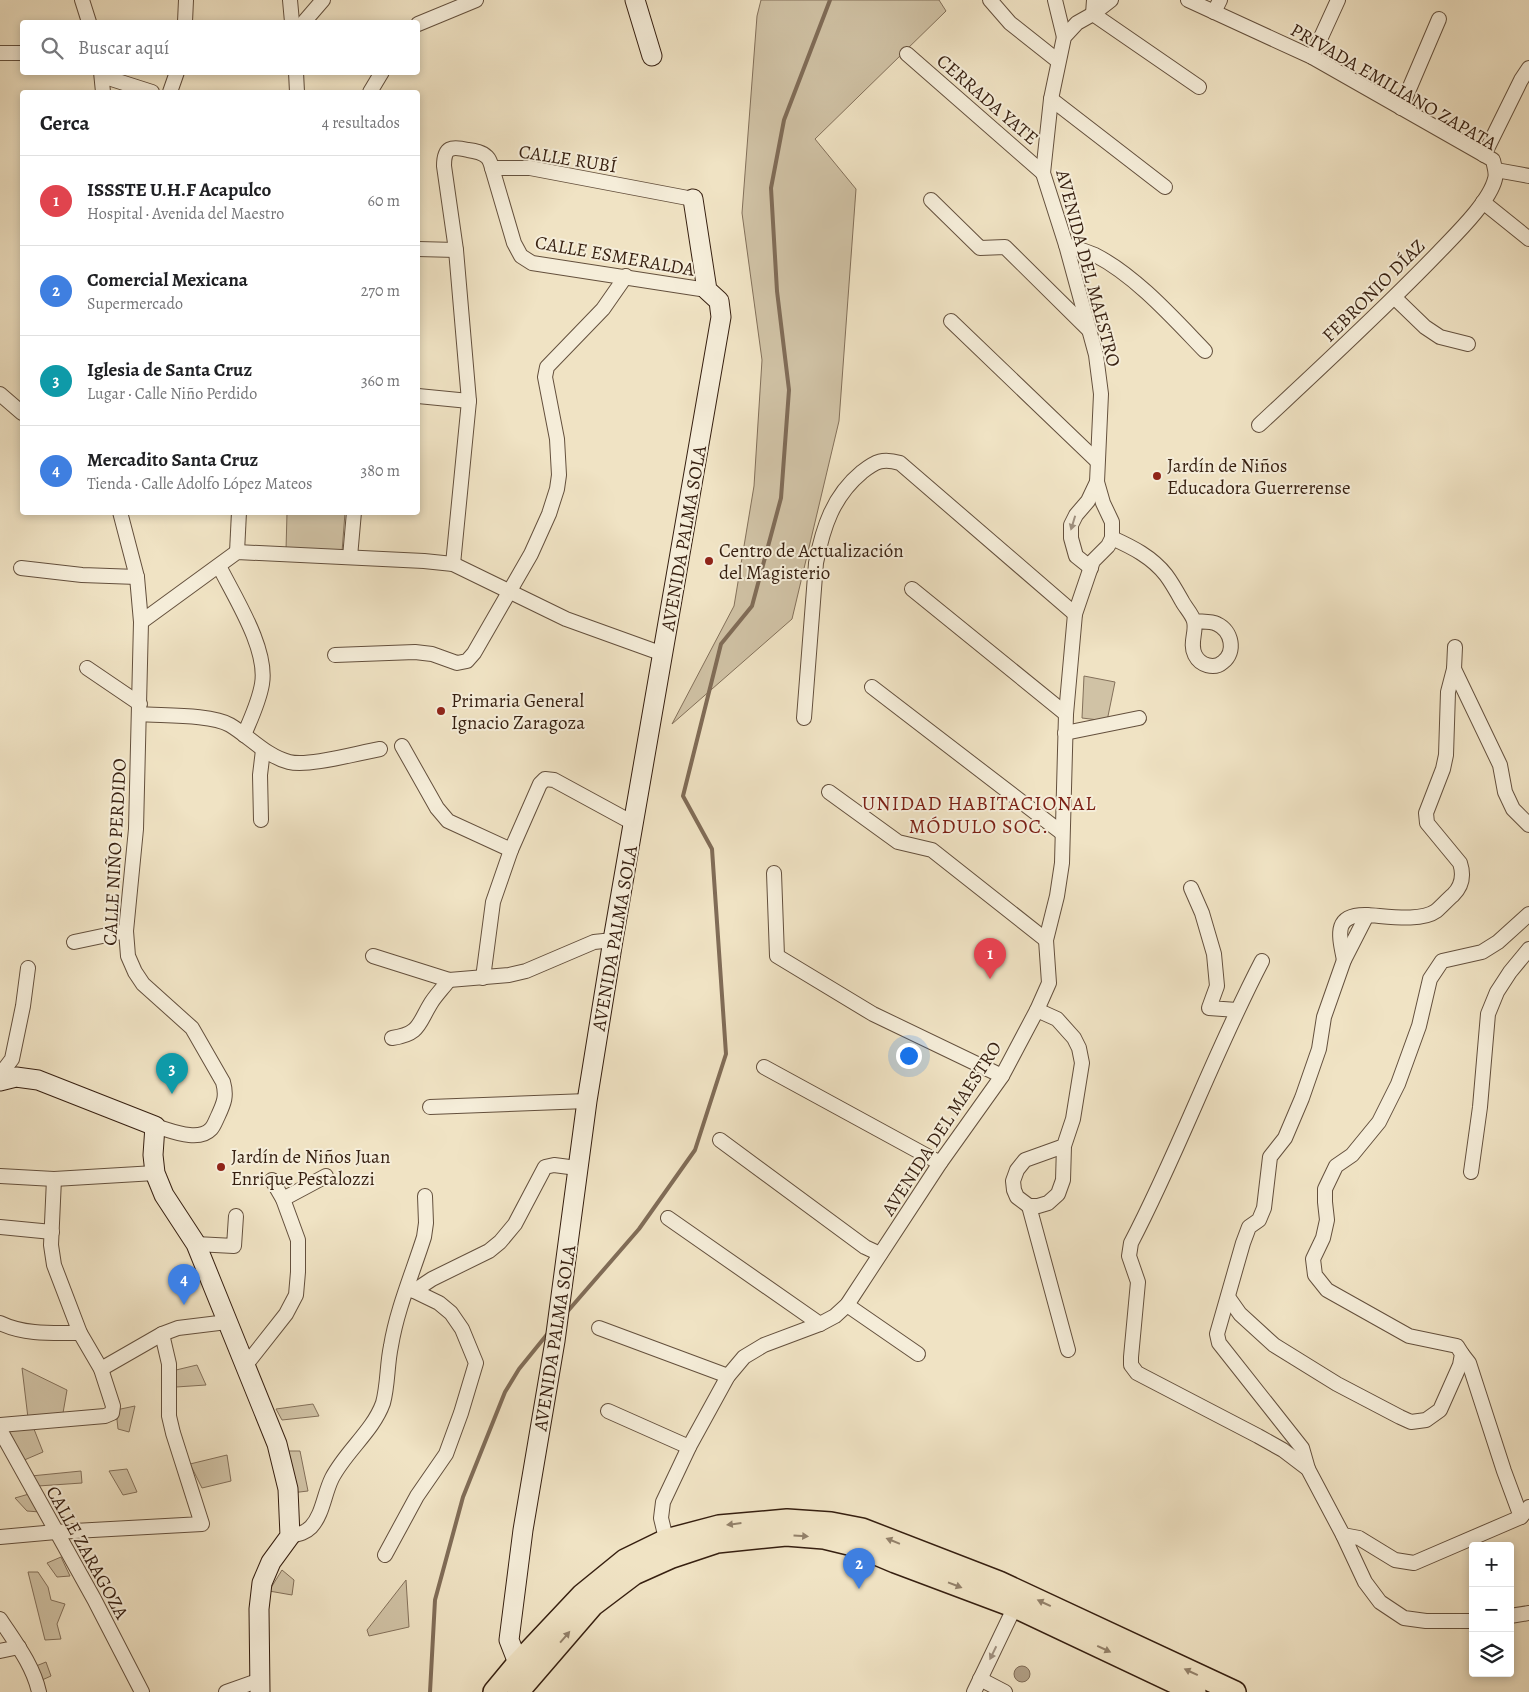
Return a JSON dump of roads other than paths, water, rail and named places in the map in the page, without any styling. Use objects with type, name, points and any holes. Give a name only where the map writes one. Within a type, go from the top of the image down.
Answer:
[{"type":"main road","points":[[496,1691],[526,1668],[593,1605],[669,1549],[719,1526],[787,1520],[831,1523],[862,1529],[999,1582],[1018,1600],[1195,1692]]},
{"type":"main road","points":[[1018,1600],[1235,1692]]},
{"type":"main road","points":[[518,1692],[526,1668]]},
{"type":"street","points":[[82,0],[88,20]]},
{"type":"street","points":[[185,20],[186,0]]},
{"type":"street","points":[[290,0],[292,20]]},
{"type":"street","points":[[306,20],[323,0]]},
{"type":"street","points":[[420,23],[476,0]]},
{"type":"street","points":[[635,0],[652,56]]},
{"type":"street","points":[[990,0],[1010,23],[1058,61]]},
{"type":"street","points":[[1055,0],[1064,37]]},
{"type":"street","points":[[1093,14],[1094,0]]},
{"type":"street","points":[[1064,37],[1077,23],[1093,14],[1111,0]]},
{"type":"street","name":"PRIVADA EMILIANO ZAPATA","points":[[1188,0],[1217,6],[1312,57],[1493,160],[1496,170]]},
{"type":"street","points":[[1312,57],[1338,0]]},
{"type":"street","points":[[1093,14],[1199,87]]},
{"type":"street","points":[[1401,108],[1439,19]]},
{"type":"street","name":"AVENIDA DEL MAESTRO","points":[[669,1549],[661,1518],[663,1502],[689,1447],[728,1376],[744,1357],[764,1345],[820,1324],[835,1316],[847,1305],[940,1164],[1002,1076],[1049,983],[1046,940],[1057,896],[1062,863],[1065,733],[1075,614],[1093,561],[1108,546],[1112,538],[1112,522],[1103,503],[1098,482],[1101,394],[1096,355],[1066,245],[1043,173],[1051,99],[1064,37]]},
{"type":"street","points":[[0,53],[20,53]]},
{"type":"street","name":"CERRADA YATE","points":[[908,54],[1043,173]]},
{"type":"street","points":[[1484,155],[1521,80],[1529,68]]},
{"type":"street","points":[[101,75],[103,90]]},
{"type":"street","points":[[104,75],[146,90]]},
{"type":"street","points":[[171,90],[176,75]]},
{"type":"street","points":[[296,75],[296,90]]},
{"type":"street","points":[[371,90],[380,75]]},
{"type":"street","points":[[1051,99],[1165,187]]},
{"type":"street","name":"CALLE RUBÍ","points":[[456,250],[444,166],[446,152],[452,148],[481,153],[489,158],[492,168],[530,168],[693,199]]},
{"type":"street","name":"CALLE ESMERALDA","points":[[492,168],[514,244],[521,256],[532,262],[706,290]]},
{"type":"street","points":[[1496,170],[1529,176]]},
{"type":"street","name":"FEBRONIO DÍAZ","points":[[1259,425],[1394,298],[1462,227],[1483,202],[1495,179],[1496,170]]},
{"type":"street","name":"AVENIDA PALMA SOLA","points":[[526,1668],[509,1640],[523,1530],[555,1341],[577,1168],[613,940],[721,317],[719,301],[706,290],[693,199]]},
{"type":"street","points":[[931,200],[980,248],[1005,247],[1090,330]]},
{"type":"street","points":[[1483,202],[1529,239]]},
{"type":"street","points":[[1066,245],[1094,255],[1117,269],[1162,306],[1205,351]]},
{"type":"street","points":[[420,249],[456,250],[469,400],[453,564]]},
{"type":"street","points":[[335,655],[415,652],[432,654],[457,662],[466,661],[474,653],[531,554],[546,522],[557,489],[557,440],[545,377],[547,367],[603,309],[626,276]]},
{"type":"street","points":[[1394,298],[1425,327],[1440,337],[1468,344]]},
{"type":"street","points":[[951,321],[1098,461]]},
{"type":"street","points":[[0,394],[20,411]]},
{"type":"street","points":[[420,396],[469,400]]},
{"type":"street","points":[[804,718],[816,562],[821,539],[832,509],[848,483],[878,461],[889,460],[900,463],[1075,614]]},
{"type":"street","name":"AVENIDA DEL MAESTRO","points":[[1091,568],[1076,556],[1071,538],[1071,525],[1076,515],[1088,502],[1098,482]]},
{"type":"street","name":"CALLE NIÑO PERDIDO","points":[[121,515],[137,577],[141,622],[136,829],[126,931],[128,956],[143,984],[192,1028],[223,1082],[226,1092],[225,1102],[212,1128],[205,1134],[198,1136],[187,1135],[155,1126]]},
{"type":"street","points":[[237,552],[239,515]]},
{"type":"street","points":[[350,557],[354,515]]},
{"type":"street","points":[[1112,538],[1138,550],[1152,560],[1166,575],[1194,621]]},
{"type":"street","points":[[141,622],[237,552],[350,557],[453,564],[540,608],[663,654]]},
{"type":"street","points":[[219,566],[258,644],[262,663],[262,683],[257,703],[244,735]]},
{"type":"street","points":[[21,568],[82,575],[137,577]]},
{"type":"street","points":[[912,589],[1066,714]]},
{"type":"street","points":[[1455,647],[1454,669],[1448,692],[1444,769],[1426,813],[1428,823],[1460,863],[1462,870],[1460,888],[1435,912],[1423,916],[1355,915],[1346,918],[1339,933],[1344,960],[1324,1017],[1318,1049],[1302,1098],[1285,1138],[1270,1157],[1264,1208],[1259,1220],[1249,1228],[1243,1243],[1217,1334],[1219,1343],[1302,1448],[1308,1469],[1366,1582],[1380,1602],[1404,1618],[1426,1621],[1469,1621]]},
{"type":"street","points":[[86,668],[139,709],[210,719],[229,724],[263,750],[288,762],[304,764],[380,749]]},
{"type":"street","points":[[1454,669],[1500,765],[1505,792],[1514,809],[1529,825]]},
{"type":"street","points":[[872,687],[1062,833]]},
{"type":"street","points":[[1065,733],[1139,718]]},
{"type":"street","points":[[402,746],[438,808],[448,821],[511,850]]},
{"type":"street","points":[[261,820],[260,775],[263,750]]},
{"type":"street","points":[[483,978],[492,904],[511,850],[540,784],[545,779],[554,780],[633,823]]},
{"type":"street","points":[[829,792],[898,842],[932,850],[1046,940]]},
{"type":"street","points":[[774,873],[777,956],[873,1014],[1002,1076]]},
{"type":"street","points":[[1190,888],[1202,913],[1214,954],[1217,986],[1209,1008],[1237,1010]]},
{"type":"street","points":[[1343,1535],[1359,1538],[1394,1560],[1414,1564],[1525,1512],[1504,1471],[1491,1426],[1469,1364],[1457,1346],[1409,1336],[1327,1290],[1315,1275],[1313,1259],[1323,1238],[1327,1220],[1324,1202],[1325,1188],[1336,1166],[1352,1154],[1379,1122],[1398,1084],[1419,1026],[1430,979],[1442,961],[1482,952],[1498,942],[1529,914]]},
{"type":"street","points":[[74,942],[126,931]]},
{"type":"street","points":[[374,956],[449,980],[483,978],[526,971],[594,942],[613,940]]},
{"type":"street","points":[[1471,1172],[1480,1107],[1488,1014],[1497,992],[1510,972],[1529,949]]},
{"type":"street","points":[[1262,961],[1237,1010],[1174,1155],[1131,1243],[1129,1256],[1138,1282],[1131,1365],[1137,1373],[1283,1450],[1308,1469]]},
{"type":"street","points":[[0,1075],[12,1059],[23,1006],[28,968]]},
{"type":"street","points":[[392,1038],[414,1032],[431,1003],[449,980]]},
{"type":"street","points":[[1037,1010],[1057,1019],[1074,1038],[1079,1048],[1082,1063],[1073,1119],[1064,1146],[1063,1180],[1058,1194],[1048,1203],[1029,1206],[1017,1197],[1014,1190],[1013,1181],[1017,1170],[1025,1160],[1064,1146]]},
{"type":"street","points":[[764,1067],[940,1164]]},
{"type":"street","points":[[0,1081],[16,1077],[38,1080],[155,1126],[153,1155],[155,1173],[164,1194],[196,1244],[277,1444],[288,1489],[290,1536],[271,1562],[262,1583],[259,1609],[260,1686],[226,1692]]},
{"type":"street","points":[[430,1107],[587,1101]]},
{"type":"street","points":[[720,1140],[865,1247],[880,1254]]},
{"type":"street","points":[[411,1289],[488,1251],[500,1242],[515,1224],[545,1168],[554,1165],[577,1168]]},
{"type":"street","points":[[0,1176],[54,1179],[155,1173]]},
{"type":"street","points":[[284,1199],[326,1176]]},
{"type":"street","points":[[0,1426],[105,1416],[112,1413],[113,1406],[101,1369],[80,1334],[54,1265],[52,1232],[54,1179]]},
{"type":"street","points":[[245,1366],[286,1314],[296,1296],[298,1240],[284,1199],[272,1180]]},
{"type":"street","points":[[290,1536],[302,1534],[311,1527],[318,1515],[331,1480],[341,1462],[376,1418],[383,1401],[391,1345],[411,1289],[424,1237],[426,1222],[425,1196]]},
{"type":"street","points":[[1029,1206],[1068,1350]]},
{"type":"street","points":[[196,1244],[234,1246],[236,1216]]},
{"type":"street","points":[[668,1218],[820,1324]]},
{"type":"street","points":[[0,1226],[52,1232]]},
{"type":"street","points":[[385,1555],[417,1496],[446,1454],[476,1363],[462,1329],[451,1313],[439,1303],[411,1289]]},
{"type":"street","points":[[1228,1297],[1240,1314],[1274,1345],[1337,1384],[1411,1422],[1426,1420],[1440,1410],[1460,1365],[1462,1354]]},
{"type":"street","points":[[847,1305],[918,1354]]},
{"type":"street","points":[[101,1369],[162,1334],[178,1328],[227,1322]]},
{"type":"street","points":[[0,1323],[12,1329],[40,1333],[80,1334]]},
{"type":"street","points":[[599,1328],[728,1376]]},
{"type":"street","points":[[0,1537],[202,1524],[169,1416],[169,1364],[162,1334]]},
{"type":"street","points":[[608,1411],[689,1447]]},
{"type":"street","name":"CALLE ZARAGOZA","points":[[0,1430],[94,1599],[142,1692]]},
{"type":"street","points":[[974,1692],[1018,1600]]},
{"type":"street","points":[[1514,1615],[1529,1613]]},
{"type":"street","points":[[0,1619],[19,1647],[36,1680],[39,1692]]},
{"type":"street","points":[[0,1650],[19,1647]]},
{"type":"street","points":[[980,1679],[1005,1692]]},
{"type":"waterway","points":[[567,1312],[639,1229],[695,1150],[726,1054],[712,849],[683,796],[721,644],[752,606],[781,498],[789,390],[777,291],[771,188],[784,120],[830,0]]},
{"type":"waterway","points":[[430,1692],[435,1600],[463,1497],[505,1392],[519,1369],[549,1332]]},
{"type":"place","name":"Jardín de Niños Educadora Guerrerense","points":[[1157,476]]},
{"type":"place","name":"Centro de Actualización del Magisterio","points":[[709,561]]},
{"type":"place","name":"Primaria General Ignacio Zaragoza","points":[[441,711]]},
{"type":"place","name":"ISSSTE U.H.F Acapulco","points":[[990,979]]},
{"type":"place","name":"Iglesia de Santa Cruz","points":[[172,1094]]},
{"type":"place","name":"Jardín de Niños Juan Enrique Pestalozzi","points":[[221,1167]]},
{"type":"place","name":"Mercadito Santa Cruz","points":[[184,1305]]},
{"type":"place","name":"Comercial Mexicana","points":[[859,1589]]},
{"type":"district","name":"UNIDAD HABITACIONAL MÓDULO SOC.","points":[[979,814]]}]
